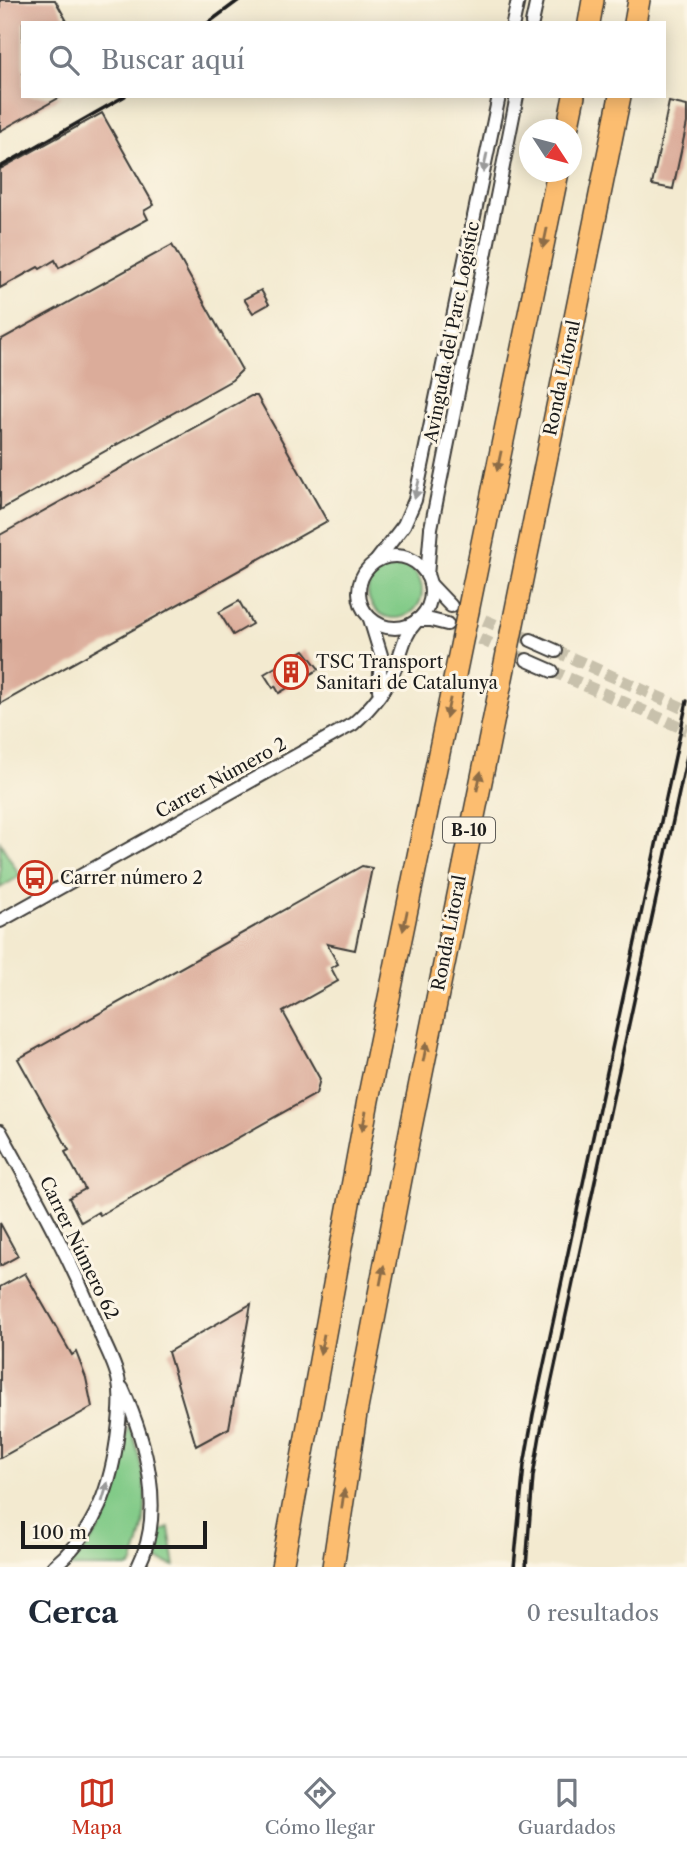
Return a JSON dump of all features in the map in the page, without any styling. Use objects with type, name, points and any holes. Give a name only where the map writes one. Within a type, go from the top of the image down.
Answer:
[{"type":"highway","points":[[589,21],[593,0]]},
{"type":"highway","points":[[635,21],[639,0]]},
{"type":"highway","points":[[569,119],[573,98]]},
{"type":"highway","name":"Ronda Litoral","points":[[333,1567],[356,1414],[404,1159],[620,98]]},
{"type":"highway","name":"B-10","points":[[280,1567],[368,1100],[556,182]]},
{"type":"street","points":[[513,21],[518,0]]},
{"type":"street","points":[[532,21],[537,0]]},
{"type":"street","name":"Avinguda del Parc Logístic","points":[[377,560],[404,526],[415,500],[499,98]]},
{"type":"street","name":"Avinguda del Parc Logístic","points":[[429,580],[433,515],[517,98]]},
{"type":"street","points":[[378,697],[382,678],[382,655],[369,617],[359,598],[359,586],[363,576],[377,560],[388,556],[406,558],[421,566],[451,606]]},
{"type":"street","points":[[416,621],[427,609],[430,598],[429,580]]},
{"type":"street","points":[[369,617],[389,628],[400,628],[416,621],[431,620],[447,624]]},
{"type":"street","name":"Carrer Número 2","points":[[0,921],[354,724],[378,697],[395,667],[407,633],[416,621]]},
{"type":"street","points":[[531,640],[556,651]]},
{"type":"street","points":[[527,660],[552,671]]},
{"type":"street","name":"Carrer Número 62","points":[[0,1131],[50,1224],[95,1318],[131,1408],[150,1475],[152,1513],[149,1534],[138,1567]]},
{"type":"street","name":"Carrer Número 62","points":[[53,1567],[90,1527],[100,1508],[114,1461],[120,1418],[119,1382]]},
{"type":"green space","points":[[395,564],[414,572],[422,591],[414,610],[395,618],[376,610],[368,591],[376,572]]},
{"type":"green space","points":[[0,842],[20,876],[0,888]]},
{"type":"green space","points":[[131,1427],[145,1495],[143,1526],[133,1563],[130,1567],[68,1567],[83,1552],[104,1520],[117,1486],[128,1428]]},
{"type":"green space","points":[[169,1528],[175,1566],[157,1560],[147,1561],[156,1533]]},
{"type":"building","points":[[0,0],[55,0],[67,21],[21,21],[21,98],[58,98],[0,131]]},
{"type":"building","points":[[669,102],[687,106],[687,123],[673,189],[652,185]]},
{"type":"building","points":[[102,113],[154,205],[144,211],[148,219],[59,268],[55,260],[0,288],[0,169]]},
{"type":"building","points":[[172,245],[242,370],[232,380],[0,510],[0,340]]},
{"type":"building","points":[[261,290],[269,304],[253,313],[244,299]]},
{"type":"building","points":[[251,396],[257,396],[327,521],[0,704],[0,535]]},
{"type":"building","points":[[239,601],[252,624],[233,635],[219,612]]},
{"type":"building","name":"TSC Transport Sanitari de Catalunya","points":[[304,650],[319,669],[279,693],[264,674]]},
{"type":"building","points":[[362,866],[372,868],[355,950],[327,944],[338,964],[331,968],[338,981],[283,1012],[320,1079],[316,1094],[100,1215],[98,1212],[81,1222],[69,1198],[85,1189],[65,1152],[69,1150],[18,1059]]},
{"type":"building","points":[[0,1223],[18,1256],[0,1266]]},
{"type":"building","points":[[25,1273],[72,1355],[76,1352],[86,1378],[92,1407],[0,1458],[0,1287]]},
{"type":"building","points":[[251,1304],[229,1428],[196,1446],[168,1352]]},
{"type":"tunnel","points":[[451,606],[531,640]]},
{"type":"tunnel","points":[[447,624],[527,660]]},
{"type":"tunnel","points":[[556,651],[687,710]]},
{"type":"tunnel","points":[[552,671],[687,730]]},
{"type":"railway","points":[[211,21],[239,0]]},
{"type":"railway","points":[[0,167],[121,98]]},
{"type":"railway","points":[[514,1567],[524,1465],[533,1415],[687,701]]},
{"type":"railway","points":[[526,1567],[533,1476],[540,1435],[687,756]]},
{"type":"place","name":"TSC Transport Sanitari de Catalunya","points":[[291,672]]},
{"type":"place","name":"Carrer número 2","points":[[35,878]]}]
